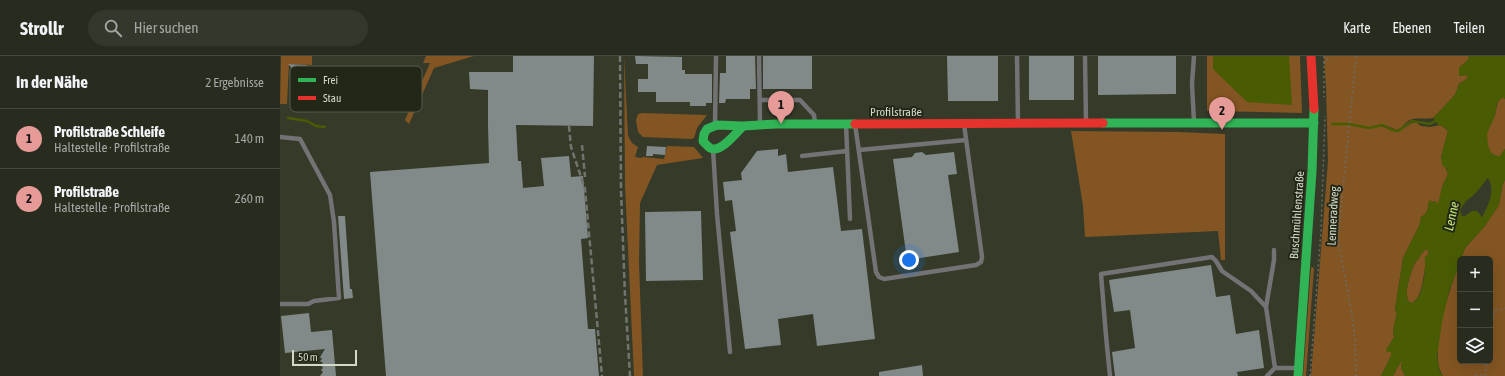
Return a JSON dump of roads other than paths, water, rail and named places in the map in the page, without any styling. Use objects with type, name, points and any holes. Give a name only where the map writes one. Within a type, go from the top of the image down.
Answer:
[{"type":"street","name":"Buschmühlenstraße","points":[[1298,372],[1314,123],[1311,56]]},
{"type":"street","name":"Profilstraße","points":[[715,125],[1314,123]]},
{"type":"street","points":[[715,125],[707,128],[703,137],[703,141],[706,145],[713,149],[722,147],[743,126]]},
{"type":"lane","points":[[715,125],[714,58],[716,56]]},
{"type":"lane","points":[[759,56],[760,124]]},
{"type":"lane","points":[[1017,56],[1018,124]]},
{"type":"lane","points":[[1085,56],[1086,123]]},
{"type":"lane","points":[[1194,56],[1192,84],[1194,123]]},
{"type":"lane","points":[[760,100],[800,100],[814,115],[816,124]]},
{"type":"lane","points":[[851,124],[858,150],[876,272],[879,277],[884,279],[976,265],[981,262],[982,257],[964,124]]},
{"type":"lane","points":[[850,219],[847,151],[851,124]]},
{"type":"lane","points":[[280,137],[300,139],[330,195],[334,222],[339,298],[314,301],[308,304],[280,304]]},
{"type":"lane","points":[[858,150],[966,140]]},
{"type":"lane","points":[[713,149],[717,214],[730,352]]},
{"type":"lane","points":[[802,156],[847,151]]},
{"type":"lane","points":[[1274,250],[1274,260],[1266,307],[1275,368]]},
{"type":"lane","points":[[1110,376],[1102,274],[1212,257],[1222,271],[1251,292],[1266,307]]},
{"type":"lane","points":[[1275,368],[1298,372]]},
{"type":"lane","points":[[1267,376],[1275,368]]},
{"type":"water","points":[[1213,56],[1289,56],[1292,105],[1247,102],[1213,69]]},
{"type":"water","name":"Lenne","points":[[1468,56],[1505,56],[1505,99],[1503,97],[1497,103],[1495,115],[1487,134],[1488,145],[1491,153],[1496,156],[1500,156],[1505,149],[1505,179],[1499,205],[1484,227],[1465,248],[1462,256],[1457,256],[1457,270],[1449,292],[1442,322],[1437,357],[1440,372],[1443,376],[1405,376],[1401,368],[1401,361],[1393,376],[1381,376],[1391,356],[1391,352],[1387,352],[1386,350],[1394,337],[1393,330],[1397,314],[1395,310],[1403,258],[1420,224],[1421,217],[1427,210],[1429,201],[1431,200],[1432,203],[1436,201],[1438,204],[1442,187],[1448,174],[1446,168],[1442,165],[1441,157],[1448,131],[1444,127],[1438,125],[1433,118],[1455,95],[1459,84],[1468,78],[1466,75],[1459,76],[1459,68],[1468,60]],"holes":[[[1488,178],[1491,193],[1489,203],[1482,217],[1477,211],[1472,211],[1465,216],[1462,216],[1460,210],[1466,201],[1475,194]],[[1426,249],[1429,252],[1427,256],[1425,256],[1422,288],[1415,301],[1412,303],[1409,302],[1407,298],[1407,287],[1412,270],[1421,254]]]},
{"type":"waterway","points":[[288,118],[307,121],[316,126],[325,127]]},
{"type":"waterway","points":[[1332,124],[1349,124],[1369,128],[1383,125],[1392,130],[1398,131],[1412,121],[1430,124],[1439,119]]},
{"type":"railway","points":[[620,56],[621,190],[630,376]]},
{"type":"railway","points":[[569,126],[571,147],[585,189],[602,376]]},
{"type":"railway","points":[[582,145],[585,177]]},
{"type":"place","name":"Profilstraße Schleife","points":[[781,124]]},
{"type":"place","name":"Profilstraße","points":[[1222,130]]}]
